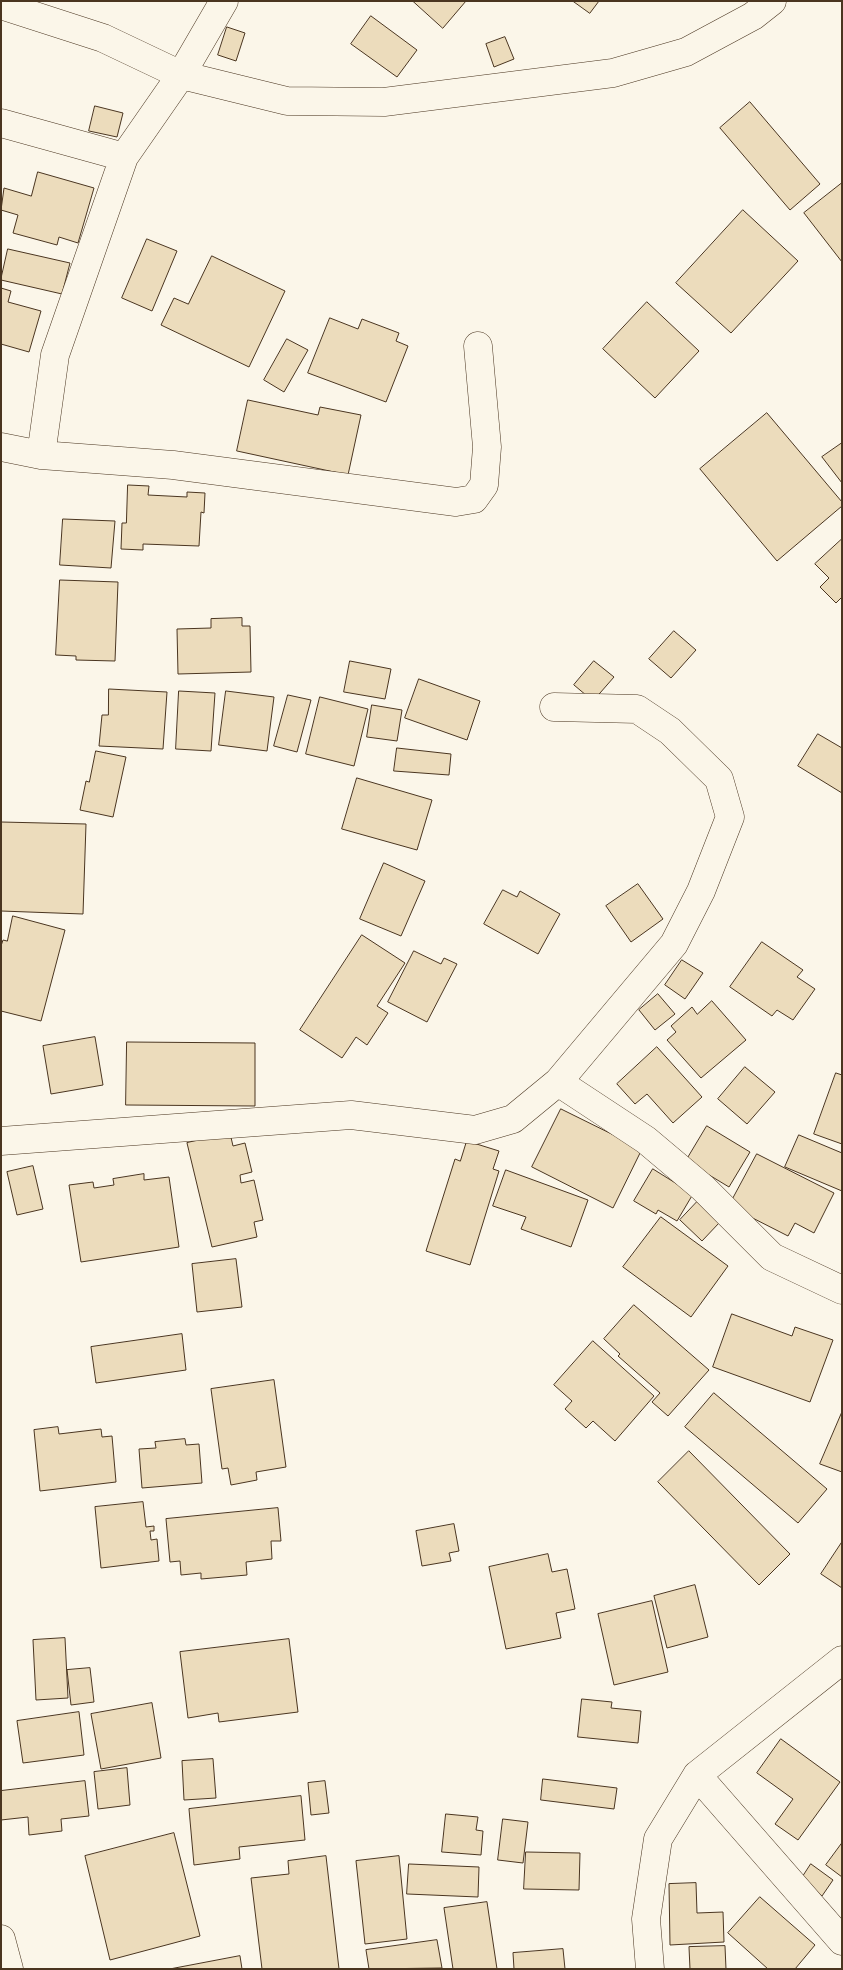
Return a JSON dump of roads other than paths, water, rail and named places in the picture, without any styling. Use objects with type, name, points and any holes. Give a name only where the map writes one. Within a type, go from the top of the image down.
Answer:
[{"type":"street","points":[[41,456],[55,355],[124,157],[181,75],[224,1]]},
{"type":"street","points":[[1,5],[103,38],[181,75],[287,101],[384,102],[613,73],[686,52],[753,16],[772,1]]},
{"type":"street","points":[[1,123],[124,157]]},
{"type":"street","points":[[1,447],[41,456],[173,465],[456,502],[474,499],[484,485],[487,447],[478,346]]},
{"type":"street","points":[[1,1141],[351,1114],[475,1130],[513,1119],[558,1082],[674,944],[701,891],[730,817],[719,779],[670,731],[637,709],[554,707]]},
{"type":"street","points":[[558,1082],[646,1140],[703,1188],[772,1257],[842,1290]]},
{"type":"street","points":[[650,1969],[646,1919],[658,1839],[697,1775],[842,1660]]},
{"type":"street","points":[[697,1775],[842,1941]]},
{"type":"street","points":[[1,1939],[9,1969]]}]
